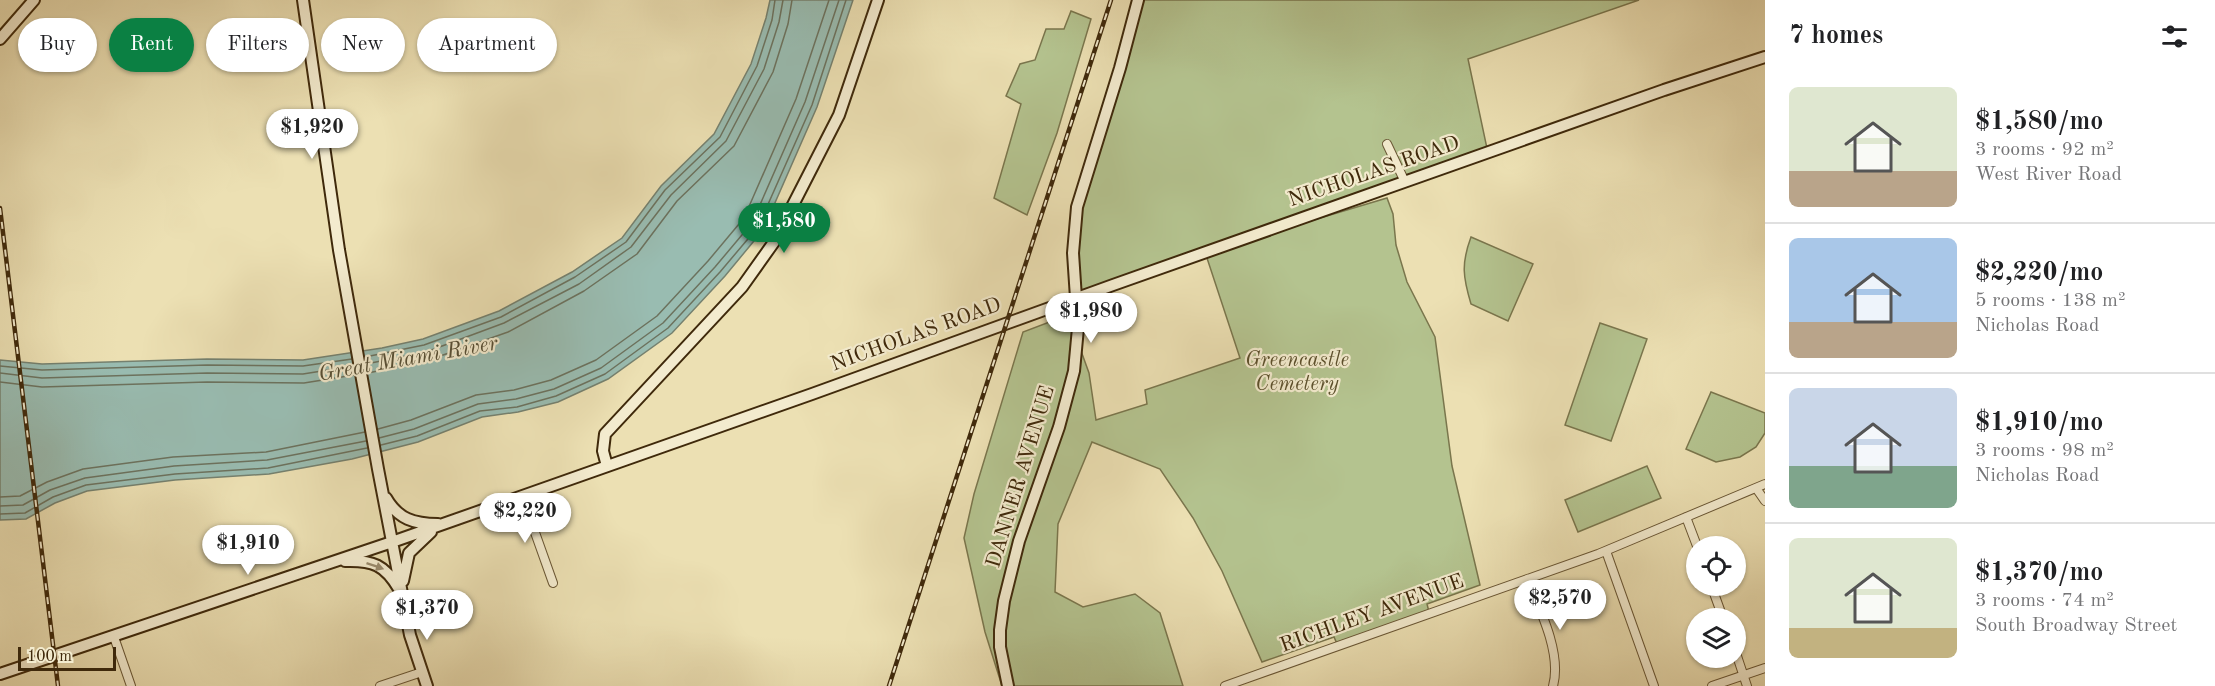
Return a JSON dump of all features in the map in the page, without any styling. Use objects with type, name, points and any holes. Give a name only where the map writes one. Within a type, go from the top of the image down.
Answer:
[{"type":"street","points":[[0,39],[34,0]]},
{"type":"street","points":[[303,0],[350,314],[382,493],[391,514],[392,542],[410,635],[427,686]]},
{"type":"street","points":[[608,466],[603,451],[605,434],[742,287],[774,242],[839,115],[878,0]]},
{"type":"street","name":"DANNER AVENUE","points":[[1008,686],[1000,647],[1001,621],[1019,541],[1069,394],[1077,351],[1073,253],[1077,207],[1120,68],[1138,0]]},
{"type":"street","name":"NICHOLAS ROAD","points":[[0,674],[444,524],[1076,298],[1765,57]]},
{"type":"street","points":[[1387,144],[1405,182]]},
{"type":"street","name":"RICHLEY AVENUE","points":[[1225,686],[1606,550],[1765,484]]},
{"type":"street","points":[[1756,488],[1765,501]]},
{"type":"street","points":[[522,496],[553,583]]},
{"type":"street","points":[[391,514],[412,521],[444,524]]},
{"type":"street","points":[[1686,517],[1693,536]]},
{"type":"street","points":[[402,594],[403,576],[409,553],[426,536],[444,524]]},
{"type":"street","points":[[1606,550],[1654,686]]},
{"type":"street","points":[[334,562],[360,561],[383,567],[393,578],[402,594]]},
{"type":"street","points":[[1527,579],[1554,653],[1556,666],[1553,686]]},
{"type":"street","points":[[114,636],[131,686]]},
{"type":"street","points":[[1741,668],[1747,686]]},
{"type":"street","points":[[1712,686],[1765,668]]},
{"type":"street","points":[[380,686],[422,672]]},
{"type":"green space","name":"Greencastle Cemetery","points":[[1138,0],[1639,0],[1468,59],[1488,153],[1300,224],[1387,198],[1393,214],[1396,245],[1407,282],[1435,337],[1452,466],[1480,585],[1427,604],[1429,612],[1338,646],[1334,637],[1262,662],[1222,571],[1193,518],[1160,469],[1092,442],[1058,524],[1055,592],[1083,607],[1135,594],[1160,613],[1183,686],[1002,686],[985,632],[964,538],[974,494],[1023,332],[1068,315],[1089,373],[1096,420],[1147,404],[1145,390],[1240,358],[1205,252],[1076,298],[1073,236]]},
{"type":"green space","points":[[1071,11],[1091,19],[1057,133],[1027,215],[994,198],[1021,104],[1006,96],[1020,64],[1035,60],[1046,29],[1064,29]]},
{"type":"green space","points":[[1471,237],[1533,264],[1508,321],[1471,304],[1464,270]]},
{"type":"green space","points":[[1600,323],[1647,339],[1611,441],[1565,425]]},
{"type":"green space","points":[[1711,392],[1765,413],[1765,433],[1756,447],[1740,457],[1716,462],[1686,449]]},
{"type":"green space","points":[[1647,466],[1661,498],[1578,532],[1565,500]]},
{"type":"water","name":"Great Miami River","points":[[770,0],[853,0],[817,107],[763,230],[725,276],[672,333],[608,379],[558,402],[518,412],[482,417],[418,442],[352,459],[269,474],[175,480],[87,491],[55,503],[26,519],[0,520],[0,360],[42,364],[207,359],[303,360],[423,339],[499,311],[572,272],[622,238],[661,186],[714,134],[751,64]]},
{"type":"railway","points":[[889,686],[1111,0]]},
{"type":"railway","points":[[0,208],[58,686]]}]
